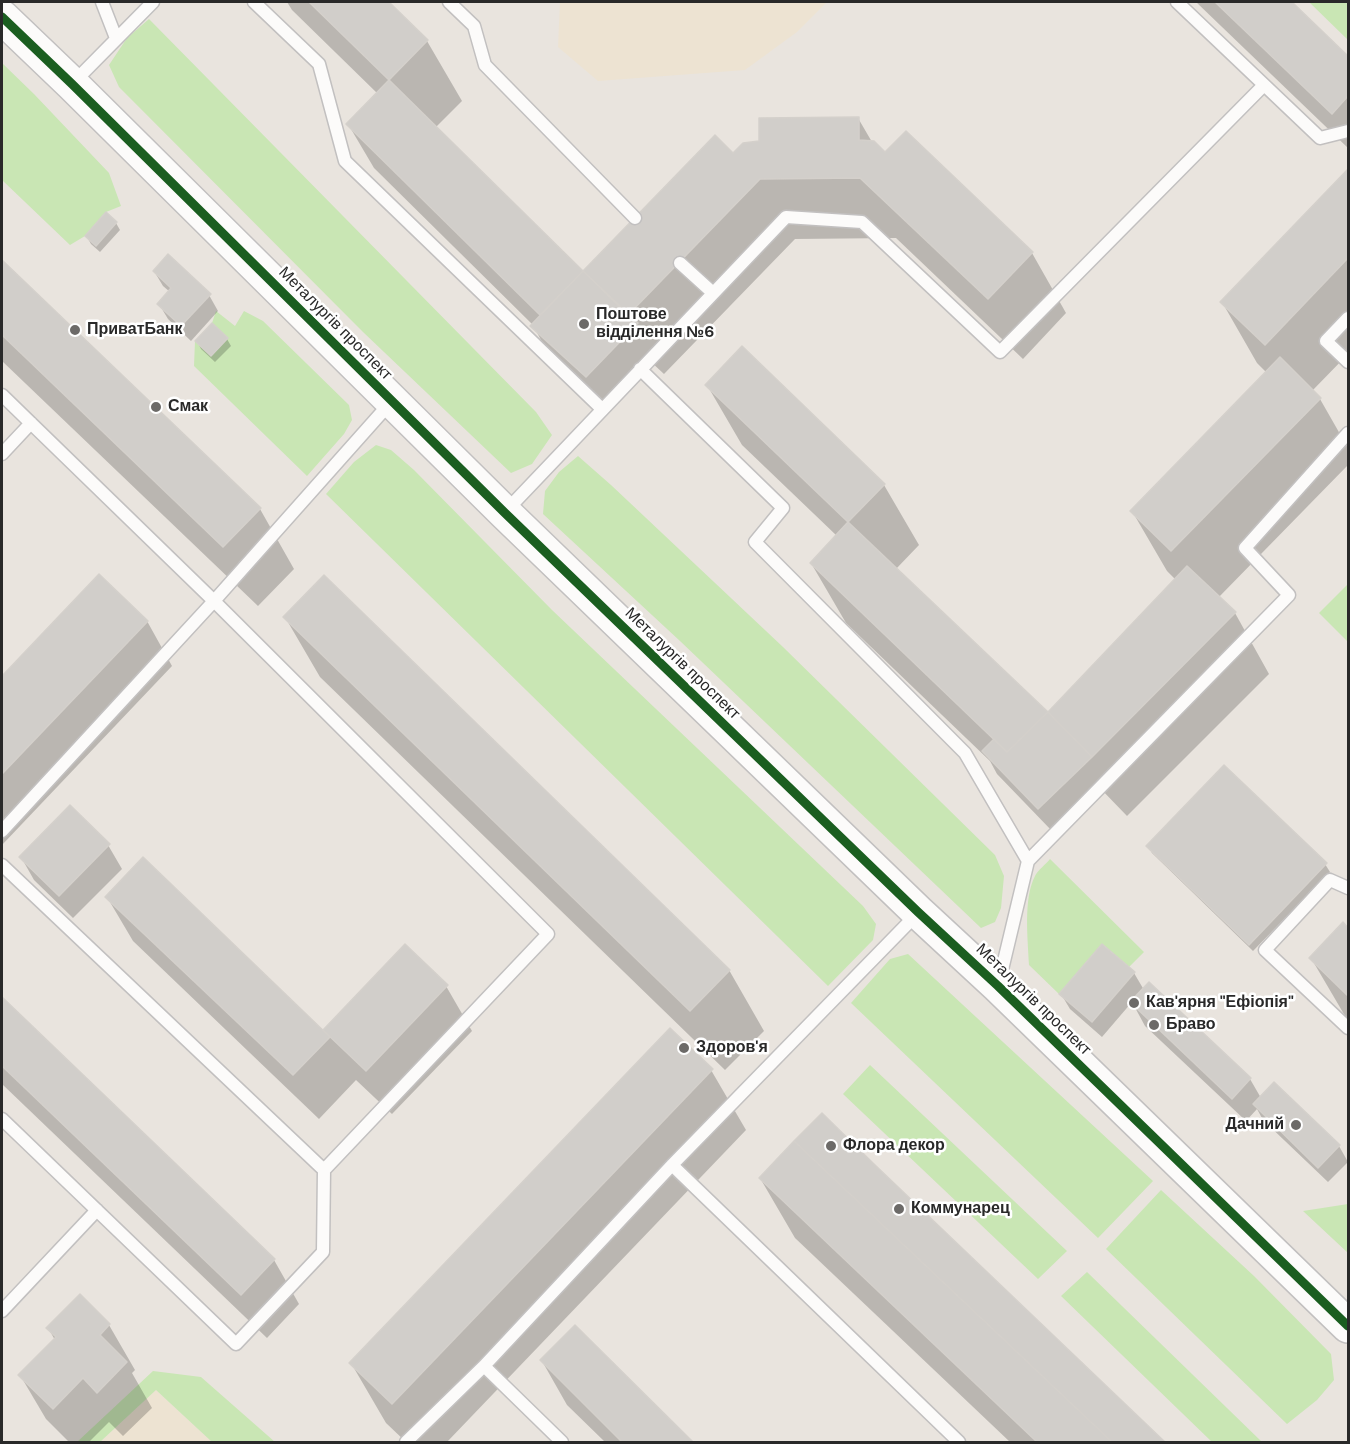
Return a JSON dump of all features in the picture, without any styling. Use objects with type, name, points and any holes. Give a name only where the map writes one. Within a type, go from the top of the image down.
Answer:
[{"type":"street","name":"Металургів проспект","points":[[2,17],[505,513],[1348,1326]]},
{"type":"lane","points":[[102,2],[116,38]]},
{"type":"lane","points":[[72,84],[153,2]]},
{"type":"lane","points":[[255,2],[319,64],[345,161],[602,409]]},
{"type":"lane","points":[[449,2],[474,26],[484,65],[635,218]]},
{"type":"lane","points":[[1176,2],[1320,138],[1348,131]]},
{"type":"lane","points":[[505,513],[786,217],[862,222],[1000,352],[1264,85]]},
{"type":"lane","points":[[680,263],[713,293]]},
{"type":"lane","points":[[1348,318],[1326,341],[1348,362]]},
{"type":"lane","points":[[640,369],[783,508],[756,542],[965,753],[1028,861]]},
{"type":"lane","points":[[2,395],[214,601],[548,934],[324,1170],[323,1252],[236,1344],[2,1119]]},
{"type":"lane","points":[[2,831],[214,601],[392,401]]},
{"type":"lane","points":[[2,454],[31,423]]},
{"type":"lane","points":[[998,986],[1028,861],[1289,595],[1245,548],[1348,433]]},
{"type":"lane","points":[[2,865],[324,1170]]},
{"type":"lane","points":[[1348,888],[1330,880],[1264,950],[1348,1028]]},
{"type":"lane","points":[[406,1443],[484,1366],[672,1165],[918,912]]},
{"type":"lane","points":[[672,1165],[959,1443]]},
{"type":"lane","points":[[2,1311],[97,1210]]},
{"type":"lane","points":[[484,1366],[562,1443]]},
{"type":"shaded area","points":[[560,2],[827,2],[797,32],[745,70],[598,81],[558,47]]},
{"type":"shaded area","points":[[156,1390],[212,1442],[100,1442]]},
{"type":"green space","points":[[1309,2],[1348,2],[1348,40]]},
{"type":"green space","points":[[149,19],[536,412],[552,435],[532,464],[511,473],[363,332],[119,87],[109,65],[127,38]]},
{"type":"green space","points":[[2,63],[109,173],[121,206],[106,212],[85,236],[70,245],[2,180]]},
{"type":"green space","points":[[216,311],[235,326],[244,311],[263,321],[349,405],[352,420],[344,434],[307,476],[194,366],[195,341],[212,323]]},
{"type":"green space","points":[[376,445],[391,450],[414,470],[552,610],[863,906],[876,924],[873,940],[828,986],[326,494],[354,462]]},
{"type":"green space","points":[[578,456],[783,647],[995,855],[1004,876],[1001,908],[995,922],[981,928],[680,641],[543,514],[545,491],[559,472]]},
{"type":"green space","points":[[1348,584],[1348,642],[1319,613]]},
{"type":"green space","points":[[1050,859],[1144,952],[1129,967],[1102,944],[1059,994],[1029,965],[1027,920],[1031,885],[1035,876]]},
{"type":"green space","points":[[908,954],[1153,1181],[1098,1238],[851,1003],[890,959]]},
{"type":"green space","points":[[870,1065],[1067,1251],[1038,1279],[843,1094]]},
{"type":"green space","points":[[1161,1190],[1254,1276],[1331,1354],[1334,1380],[1317,1400],[1287,1424],[1106,1249]]},
{"type":"green space","points":[[1348,1204],[1348,1253],[1303,1211]]},
{"type":"green space","points":[[1087,1272],[1262,1442],[1212,1442],[1061,1296]]},
{"type":"green space","points":[[153,1371],[201,1377],[275,1442],[212,1442],[156,1390],[100,1442],[77,1442]]},
{"type":"building","points":[[309,2],[389,2],[428,40],[389,80]]},
{"type":"building","points":[[1215,2],[1292,2],[1348,56],[1348,96],[1332,114]]},
{"type":"building","points":[[389,80],[583,271],[540,315],[346,124]]},
{"type":"building","points":[[859,117],[859,140],[874,141],[885,152],[906,131],[1033,252],[988,299],[860,178],[760,179],[628,315],[583,271],[715,135],[733,153],[743,143],[759,141],[759,118]]},
{"type":"building","points":[[1348,169],[1348,258],[1265,345],[1220,302]]},
{"type":"building","points":[[106,212],[117,222],[96,246],[85,236]]},
{"type":"building","points":[[168,254],[211,294],[181,326],[157,304],[171,288],[153,271]]},
{"type":"building","points":[[2,260],[261,508],[223,547],[2,335]]},
{"type":"building","name":"Поштове відділення №6","points":[[583,271],[638,323],[586,377],[530,326]]},
{"type":"building","points":[[212,323],[228,338],[211,356],[195,341]]},
{"type":"building","points":[[742,346],[885,484],[848,522],[705,385]]},
{"type":"building","points":[[1280,357],[1321,398],[1171,551],[1130,511]]},
{"type":"building","points":[[848,522],[1048,712],[1007,752],[810,563]]},
{"type":"building","points":[[1187,566],[1236,612],[1092,757],[1048,712]]},
{"type":"building","points":[[99,574],[148,621],[2,774],[2,676]]},
{"type":"building","points":[[324,575],[730,970],[690,1011],[283,617]]},
{"type":"building","points":[[1048,712],[1092,757],[1038,809],[982,751],[994,739],[1007,752]]},
{"type":"building","points":[[1224,765],[1327,863],[1249,945],[1146,846]]},
{"type":"building","points":[[70,805],[110,844],[59,896],[19,857]]},
{"type":"building","points":[[143,857],[330,1037],[293,1075],[105,897]]},
{"type":"building","points":[[1343,922],[1348,928],[1348,996],[1309,958]]},
{"type":"building","points":[[405,944],[448,985],[366,1071],[323,1030]]},
{"type":"building","points":[[1102,944],[1135,972],[1092,1022],[1059,994]]},
{"type":"building","points":[[1149,982],[1251,1078],[1232,1099],[1130,1002]]},
{"type":"building","points":[[2,997],[275,1259],[241,1295],[2,1066]]},
{"type":"building","points":[[670,1028],[713,1069],[392,1404],[349,1363]]},
{"type":"building","name":"Дачний","points":[[1274,1082],[1340,1145],[1318,1168],[1253,1104]]},
{"type":"building","points":[[822,1113],[1165,1442],[1112,1442],[794,1141]]},
{"type":"building","points":[[794,1141],[1112,1442],[1037,1442],[759,1178]]},
{"type":"building","points":[[80,1294],[110,1324],[100,1335],[127,1362],[97,1393],[83,1378],[53,1409],[18,1375],[56,1337],[46,1328]]},
{"type":"building","points":[[575,1325],[693,1442],[622,1442],[540,1360]]},
{"type":"cycle path","points":[[2,17],[505,513],[1348,1326]]},
{"type":"place","name":"Поштове відділення №6","points":[[584,324]]},
{"type":"place","name":"ПриватБанк","points":[[75,330]]},
{"type":"place","name":"Смак","points":[[156,407]]},
{"type":"place","name":"Кав'ярня \"Ефіопія\"","points":[[1134,1003]]},
{"type":"place","name":"Браво","points":[[1154,1025]]},
{"type":"place","name":"Здоров'я","points":[[684,1048]]},
{"type":"place","name":"Дачний","points":[[1296,1125]]},
{"type":"place","name":"Флора декор","points":[[831,1146]]},
{"type":"place","name":"Коммунарец","points":[[899,1209]]}]
